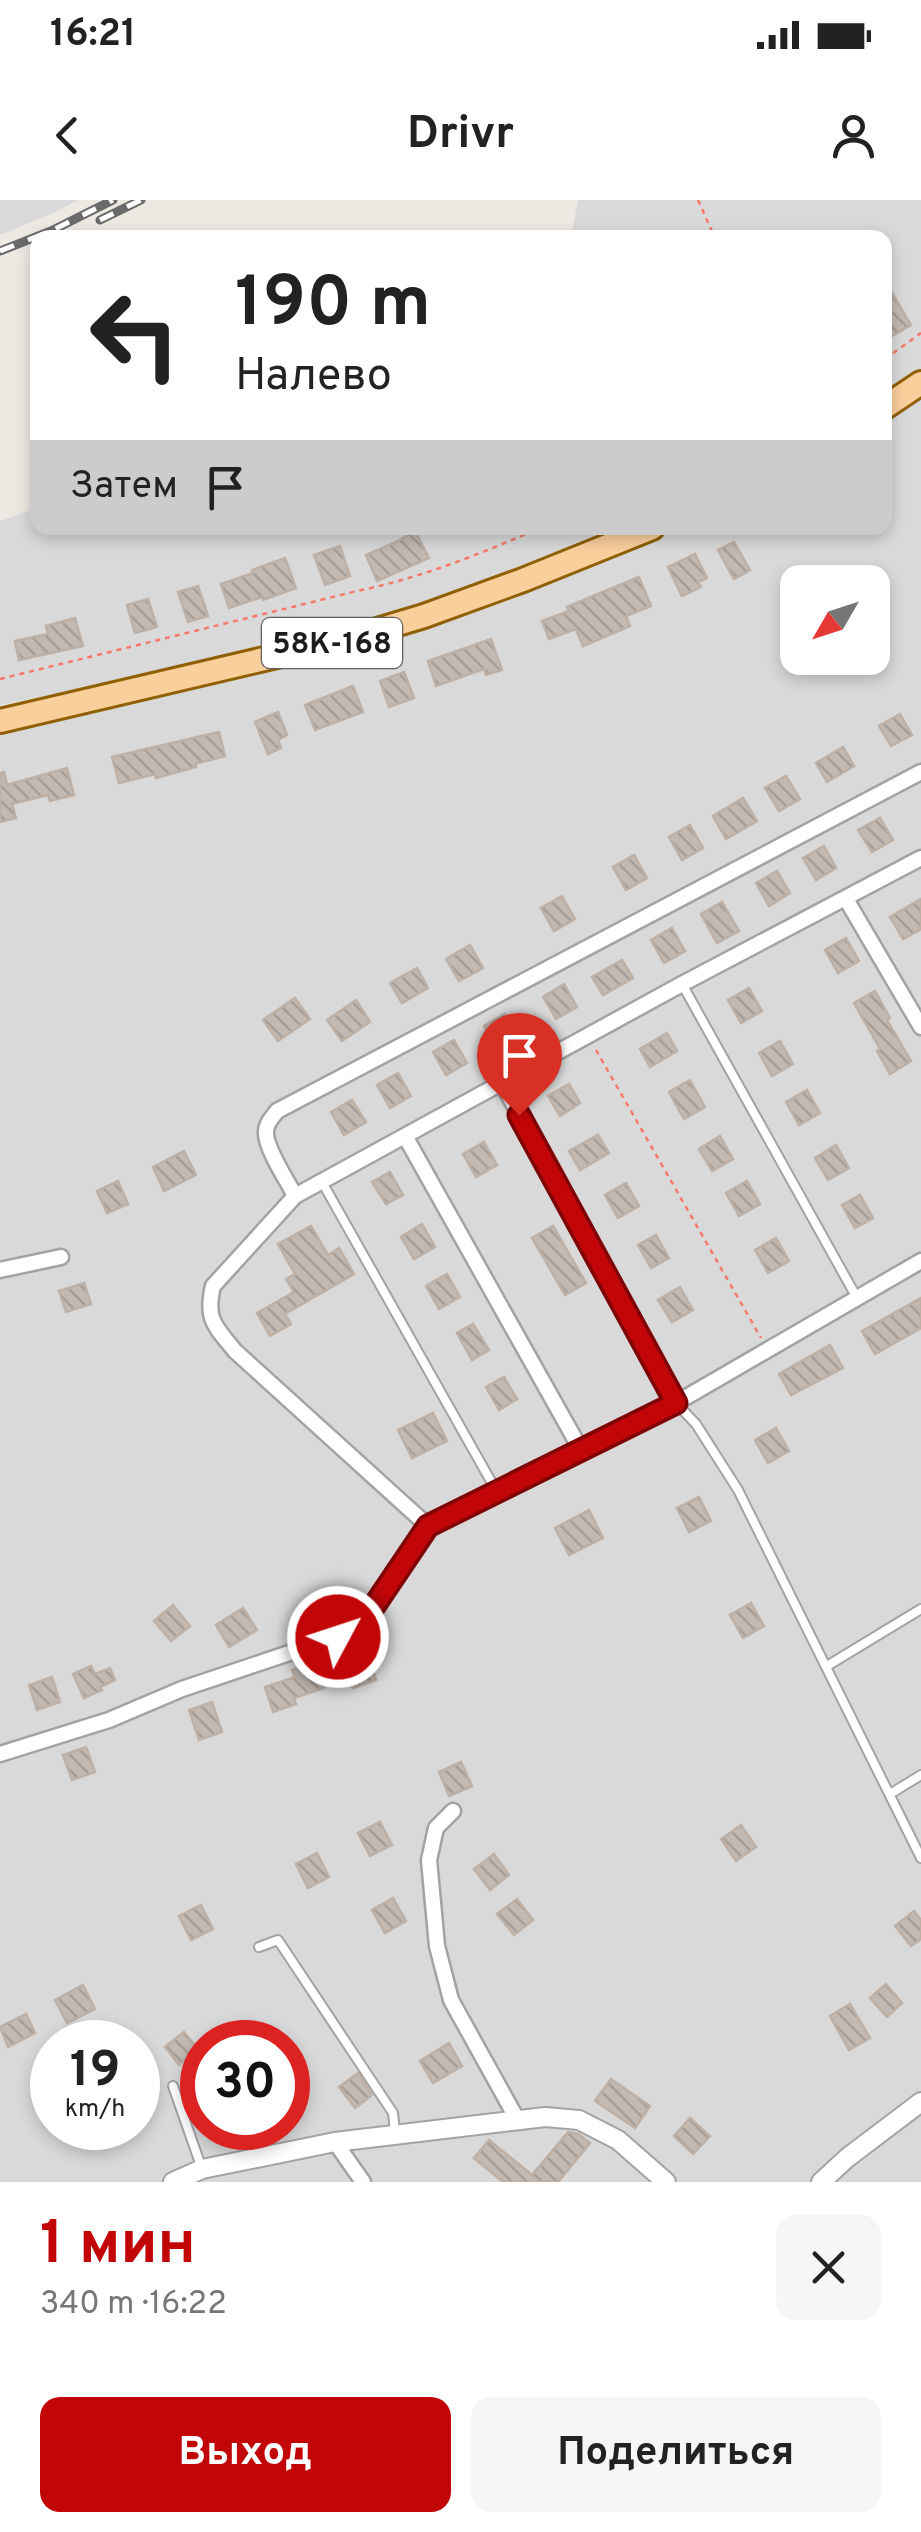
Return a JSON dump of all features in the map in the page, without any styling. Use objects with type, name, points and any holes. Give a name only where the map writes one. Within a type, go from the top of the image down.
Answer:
[{"type":"main road","points":[[892,402],[921,383]]},
{"type":"main road","name":"58К-168","points":[[0,721],[341,641],[424,616],[635,535]]},
{"type":"street","points":[[295,1196],[266,1133],[268,1122],[277,1112],[921,772]]},
{"type":"street","points":[[428,1526],[235,1352],[212,1322],[213,1286],[295,1196],[921,858]]},
{"type":"street","points":[[846,899],[921,1026]]},
{"type":"street","points":[[502,1083],[676,1403]]},
{"type":"street","points":[[405,1136],[581,1450]]},
{"type":"street","points":[[0,1270],[61,1258]]},
{"type":"street","points":[[0,1754],[109,1720],[182,1689],[338,1637],[362,1624],[428,1526],[676,1403],[921,1262]]},
{"type":"street","points":[[453,1811],[436,1828],[429,1860],[437,1946],[452,2000],[518,2121]]},
{"type":"street","points":[[821,2182],[921,2102]]},
{"type":"street","points":[[173,2182],[202,2169],[334,2142],[545,2117],[579,2120],[618,2140],[666,2182]]},
{"type":"street","points":[[334,2142],[363,2182]]},
{"type":"lane","points":[[682,984],[857,1298]]},
{"type":"lane","points":[[322,1182],[497,1492]]},
{"type":"lane","points":[[676,1403],[696,1424],[738,1490],[921,1858]]},
{"type":"lane","points":[[827,1666],[921,1609]]},
{"type":"lane","points":[[890,1794],[921,1775]]},
{"type":"lane","points":[[259,1948],[278,1940],[393,2113],[396,2136]]},
{"type":"lane","points":[[173,2086],[202,2169]]},
{"type":"path","points":[[698,200],[711,230]]},
{"type":"path","points":[[892,354],[921,333]]},
{"type":"path","points":[[0,679],[401,582],[523,535]]},
{"type":"path","points":[[588,1036],[768,1350]]},
{"type":"shaded area","points":[[0,200],[78,200],[0,235]]},
{"type":"shaded area","points":[[578,200],[921,200],[921,369],[892,388],[892,230],[572,230]]},
{"type":"shaded area","points":[[921,392],[921,2182],[0,2182],[0,735],[235,677],[504,601],[654,535],[892,535],[892,411]]},
{"type":"shaded area","points":[[30,510],[30,535],[598,535],[388,619],[257,654],[0,705],[0,521]]},
{"type":"building","points":[[892,293],[911,325],[892,336]]},
{"type":"building","points":[[417,535],[429,558],[377,581],[366,555]]},
{"type":"building","points":[[734,542],[750,570],[734,579],[718,550]]},
{"type":"building","points":[[340,546],[350,576],[325,585],[314,555]]},
{"type":"building","points":[[695,554],[707,578],[698,582],[701,587],[682,596],[668,567]]},
{"type":"building","points":[[285,558],[296,588],[229,608],[221,584]]},
{"type":"building","points":[[639,577],[651,606],[626,616],[630,626],[583,646],[576,629],[549,639],[542,621]]},
{"type":"building","points":[[198,586],[208,616],[188,622],[178,592]]},
{"type":"building","points":[[148,599],[157,627],[135,633],[127,605]]},
{"type":"building","points":[[75,618],[83,646],[19,660],[15,641],[48,634],[46,626]]},
{"type":"building","points":[[491,639],[502,670],[486,675],[484,669],[436,686],[428,661]]},
{"type":"building","points":[[404,672],[414,698],[389,707],[380,681]]},
{"type":"building","points":[[353,686],[363,712],[315,730],[305,705]]},
{"type":"building","points":[[278,712],[287,735],[278,740],[281,748],[268,754],[255,722]]},
{"type":"building","points":[[900,714],[912,735],[891,746],[879,726]]},
{"type":"building","points":[[219,732],[225,756],[156,778],[155,774],[119,783],[112,757]]},
{"type":"building","points":[[843,747],[854,766],[827,782],[816,763]]},
{"type":"building","points":[[67,768],[74,795],[50,801],[48,795],[12,804],[16,818],[0,822],[0,773],[4,772],[7,785]]},
{"type":"building","points":[[786,776],[800,799],[779,811],[765,788]]},
{"type":"building","points":[[743,798],[757,821],[726,839],[713,816]]},
{"type":"building","points":[[880,818],[893,840],[872,852],[858,830]]},
{"type":"building","points":[[690,825],[703,848],[682,860],[669,837]]},
{"type":"building","points":[[824,846],[836,868],[816,880],[803,858]]},
{"type":"building","points":[[634,855],[647,878],[626,890],[613,867]]},
{"type":"building","points":[[777,871],[790,893],[769,906],[756,883]]},
{"type":"building","points":[[562,896],[575,919],[554,931],[541,908]]},
{"type":"building","points":[[921,899],[921,929],[903,939],[890,917]]},
{"type":"building","points":[[722,902],[739,931],[717,943],[701,914]]},
{"type":"building","points":[[672,928],[685,951],[664,963],[651,940]]},
{"type":"building","points":[[846,938],[859,961],[838,973],[825,950]]},
{"type":"building","points":[[470,945],[483,968],[459,981],[446,959]]},
{"type":"building","points":[[622,960],[633,978],[603,995],[592,977]]},
{"type":"building","points":[[417,968],[428,988],[402,1003],[390,983]]},
{"type":"building","points":[[564,984],[577,1007],[556,1019],[543,997]]},
{"type":"building","points":[[749,988],[762,1011],[741,1023],[728,1000]]},
{"type":"building","points":[[875,991],[911,1061],[890,1074],[854,1003]]},
{"type":"building","points":[[295,998],[310,1019],[278,1041],[263,1020]]},
{"type":"building","points":[[356,1000],[370,1022],[342,1041],[327,1020]]},
{"type":"building","points":[[505,1014],[518,1037],[497,1049],[484,1026]]},
{"type":"building","points":[[667,1033],[677,1051],[650,1067],[640,1049]]},
{"type":"building","points":[[454,1040],[467,1063],[446,1075],[433,1052]]},
{"type":"building","points":[[780,1041],[793,1064],[772,1076],[759,1053]]},
{"type":"building","points":[[398,1073],[411,1096],[390,1108],[377,1085]]},
{"type":"building","points":[[690,1080],[705,1107],[684,1119],[669,1092]]},
{"type":"building","points":[[569,1084],[580,1103],[560,1116],[548,1096]]},
{"type":"building","points":[[807,1090],[820,1113],[799,1125],[786,1102]]},
{"type":"building","points":[[352,1100],[366,1122],[344,1135],[331,1112]]},
{"type":"building","points":[[598,1135],[609,1153],[580,1170],[569,1151]]},
{"type":"building","points":[[720,1136],[733,1159],[712,1171],[699,1149]]},
{"type":"building","points":[[484,1142],[497,1165],[476,1177],[463,1154]]},
{"type":"building","points":[[836,1145],[849,1168],[828,1180],[815,1158]]},
{"type":"building","points":[[184,1151],[196,1175],[164,1191],[153,1167]]},
{"type":"building","points":[[390,1172],[403,1195],[386,1204],[372,1182]]},
{"type":"building","points":[[118,1181],[128,1204],[107,1213],[97,1191]]},
{"type":"building","points":[[747,1181],[760,1204],[739,1216],[726,1193]]},
{"type":"building","points":[[626,1183],[639,1206],[618,1218],[605,1195]]},
{"type":"building","points":[[860,1195],[873,1218],[855,1228],[842,1205]]},
{"type":"building","points":[[422,1224],[435,1247],[414,1259],[401,1237]]},
{"type":"building","points":[[311,1226],[328,1255],[339,1248],[354,1274],[285,1314],[291,1324],[270,1336],[257,1313],[294,1292],[286,1279],[295,1274],[278,1244]]},
{"type":"building","points":[[553,1226],[586,1283],[565,1295],[532,1238]]},
{"type":"building","points":[[656,1235],[669,1258],[651,1268],[638,1245]]},
{"type":"building","points":[[776,1238],[789,1261],[768,1273],[755,1250]]},
{"type":"building","points":[[447,1274],[460,1297],[439,1309],[426,1286]]},
{"type":"building","points":[[84,1283],[91,1304],[66,1312],[59,1291]]},
{"type":"building","points":[[680,1287],[693,1310],[672,1322],[658,1300]]},
{"type":"building","points":[[921,1298],[921,1328],[875,1354],[862,1331]]},
{"type":"building","points":[[473,1324],[489,1350],[472,1360],[457,1333]]},
{"type":"building","points":[[830,1345],[843,1368],[791,1395],[779,1374]]},
{"type":"building","points":[[504,1377],[517,1399],[499,1410],[486,1387]]},
{"type":"building","points":[[433,1413],[447,1441],[412,1458],[398,1430]]},
{"type":"building","points":[[776,1428],[789,1451],[768,1463],[755,1440]]},
{"type":"building","points":[[699,1497],[711,1521],[689,1532],[677,1508]]},
{"type":"building","points":[[589,1510],[603,1538],[569,1555],[555,1528]]},
{"type":"building","points":[[751,1603],[764,1626],[743,1638],[730,1615]]},
{"type":"building","points":[[173,1605],[190,1626],[171,1641],[154,1621]]},
{"type":"building","points":[[243,1608],[257,1630],[229,1647],[216,1625]]},
{"type":"building","points":[[368,1655],[376,1680],[353,1688],[345,1663]]},
{"type":"building","points":[[315,1663],[324,1688],[294,1698],[296,1704],[273,1712],[265,1687],[295,1677],[292,1670]]},
{"type":"building","points":[[91,1666],[95,1674],[110,1668],[115,1680],[84,1698],[73,1674]]},
{"type":"building","points":[[52,1677],[60,1702],[37,1710],[29,1685]]},
{"type":"building","points":[[212,1702],[222,1732],[199,1740],[189,1710]]},
{"type":"building","points":[[86,1747],[95,1772],[72,1780],[63,1755]]},
{"type":"building","points":[[461,1762],[472,1786],[449,1796],[439,1772]]},
{"type":"building","points":[[380,1822],[392,1845],[370,1856],[358,1833]]},
{"type":"building","points":[[741,1825],[756,1847],[736,1861],[721,1839]]},
{"type":"building","points":[[317,1853],[329,1877],[308,1888],[296,1864]]},
{"type":"building","points":[[494,1854],[509,1875],[490,1890],[474,1869]]},
{"type":"building","points":[[393,1898],[406,1921],[385,1933],[372,1910]]},
{"type":"building","points":[[517,1899],[533,1920],[514,1935],[497,1914]]},
{"type":"building","points":[[201,1905],[213,1929],[191,1940],[179,1916]]},
{"type":"building","points":[[914,1911],[921,1920],[921,1939],[911,1946],[895,1926]]},
{"type":"building","points":[[886,1984],[902,2003],[887,2017],[870,1998]]},
{"type":"building","points":[[83,1985],[95,2009],[65,2020],[55,2000]]},
{"type":"building","points":[[850,2004],[870,2038],[849,2050],[830,2016]]},
{"type":"building","points":[[26,2014],[30,2036],[8,2047],[0,2027]]},
{"type":"building","points":[[180,2035],[179,2065],[165,2047]]},
{"type":"building","points":[[449,2043],[462,2066],[433,2083],[420,2061]]},
{"type":"building","points":[[358,2073],[372,2095],[355,2108],[339,2087]]},
{"type":"building","points":[[611,2079],[650,2106],[635,2128],[595,2101]]},
{"type":"building","points":[[690,2118],[710,2136],[693,2154],[674,2136]]},
{"type":"building","points":[[568,2132],[590,2143],[558,2182],[503,2182],[474,2158],[489,2140],[532,2175]]},
{"type":"railway","points":[[53,230],[113,200]]},
{"type":"railway","points":[[100,220],[141,200]]},
{"type":"railway","points":[[0,251],[30,239]]},
{"type":"route","points":[[338,1637],[362,1624],[428,1526],[676,1403],[519,1115]]}]
